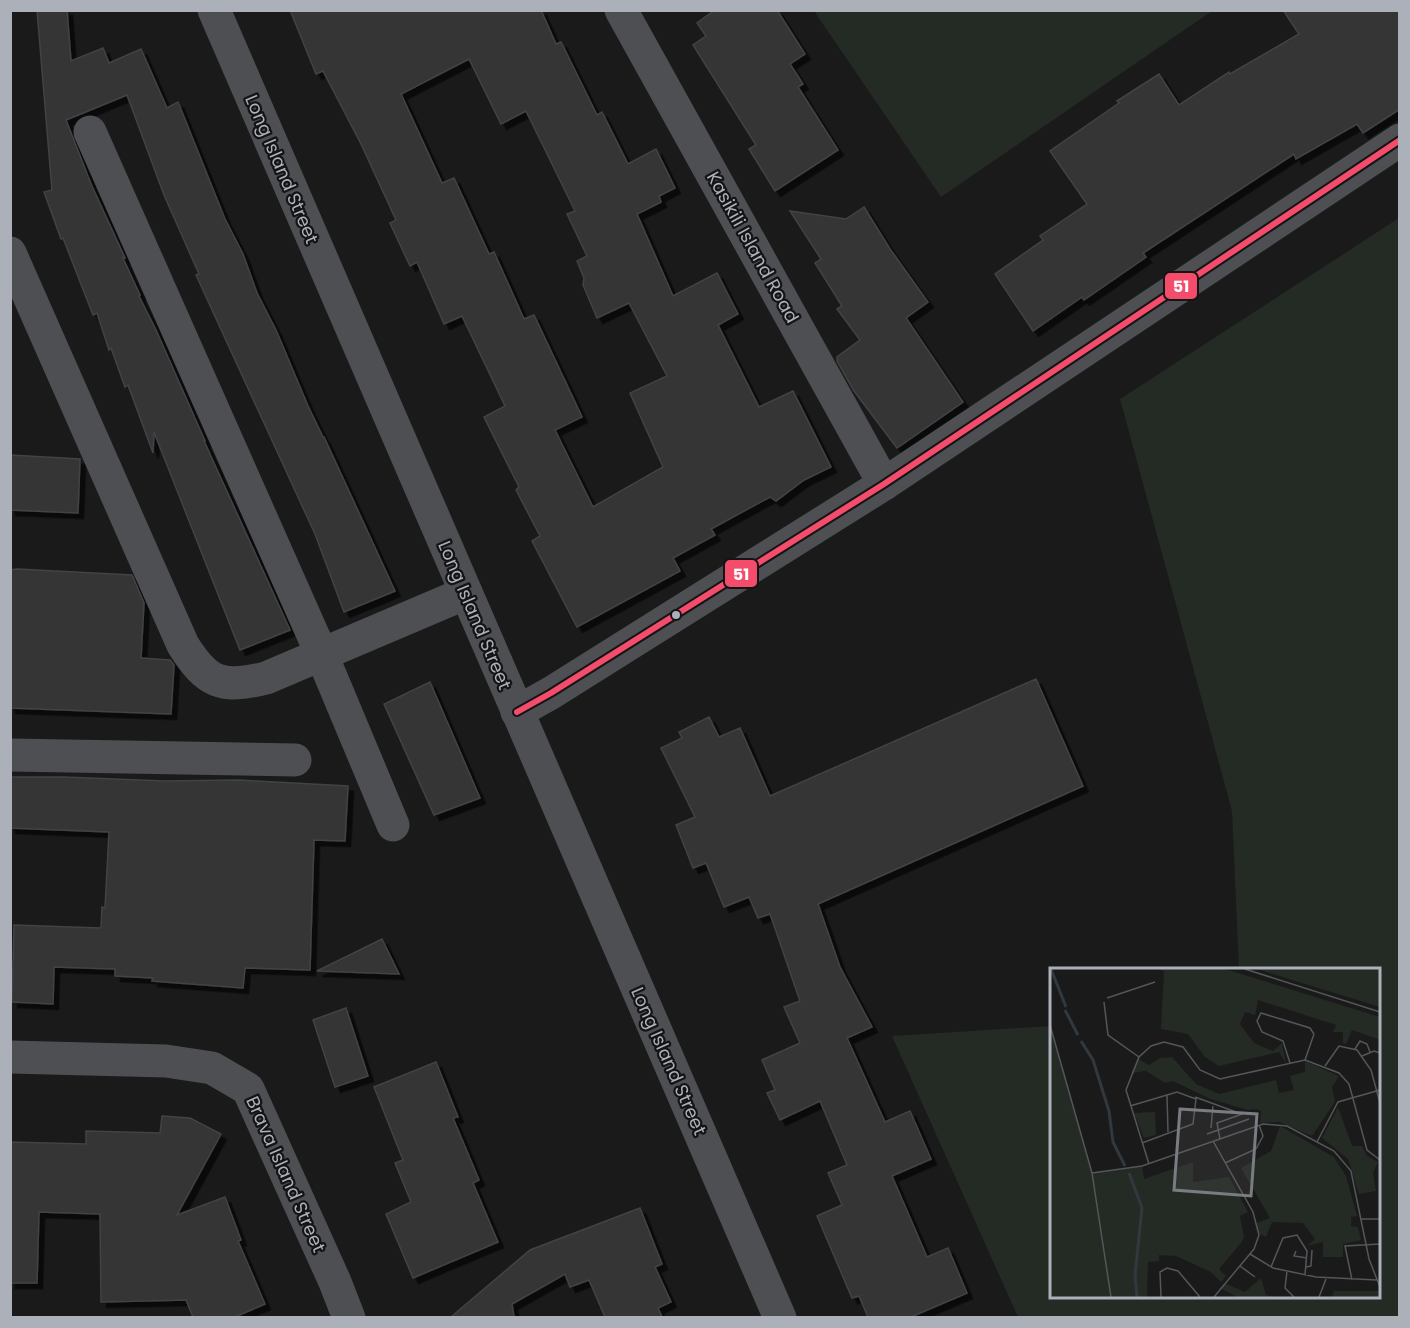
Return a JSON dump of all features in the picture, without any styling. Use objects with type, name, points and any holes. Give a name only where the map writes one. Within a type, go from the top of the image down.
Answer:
[{"type":"street","name":"Long Island Street","points":[[214,10],[780,1317]]},
{"type":"street","name":"Kasikili Island Road","points":[[621,10],[884,484]]},
{"type":"street","points":[[90,132],[321,653],[393,825]]},
{"type":"street","points":[[517,712],[551,693],[884,484],[1400,140]]},
{"type":"street","points":[[10,253],[183,645],[196,666],[215,681],[241,684],[266,678],[466,593]]},
{"type":"street","points":[[10,755],[295,760]]},
{"type":"street","name":"Brava Island Street","points":[[10,1057],[166,1061],[212,1068],[248,1089],[349,1317]]},
{"type":"shaded area","points":[[814,11],[1212,11],[941,197]]},
{"type":"shaded area","points":[[1399,218],[1399,1317],[1018,1317],[892,1036],[1050,1026],[1050,1298],[1380,1298],[1380,968],[1239,968],[1232,811],[1120,399]]},
{"type":"building","points":[[37,10],[67,10],[71,61],[103,48],[109,63],[141,49],[167,108],[178,102],[225,219],[243,254],[257,293],[395,591],[344,612],[315,534],[196,275],[199,274],[164,195],[127,95],[66,120],[139,296],[290,630],[240,650],[154,432],[153,453],[128,385],[125,387],[111,348],[109,350],[97,313],[93,315],[44,192],[52,190]]},
{"type":"building","points":[[290,10],[541,10],[556,44],[561,42],[597,115],[602,112],[628,164],[656,149],[675,188],[659,196],[661,202],[637,214],[673,296],[717,273],[738,314],[718,325],[759,407],[793,391],[831,467],[804,480],[776,501],[770,497],[711,529],[715,535],[673,558],[680,571],[577,627],[532,541],[540,536],[516,490],[519,487],[484,417],[505,406],[462,316],[444,324],[417,262],[410,266],[390,223],[396,220],[361,144],[323,71],[316,74]],"holes":[[[469,59],[501,124],[526,111],[575,211],[567,214],[587,256],[577,261],[584,278],[583,285],[597,318],[629,303],[667,376],[630,393],[663,467],[593,507],[555,430],[582,417],[534,315],[524,319],[494,252],[489,254],[454,178],[442,183],[401,94]]]},
{"type":"building","points":[[715,10],[777,10],[805,54],[790,64],[803,84],[798,87],[838,150],[775,191],[749,149],[756,145],[693,45],[706,36],[697,23]]},
{"type":"building","points":[[1283,10],[1400,10],[1400,109],[1363,133],[1357,124],[1296,159],[1294,154],[1143,253],[1146,257],[1084,300],[1082,297],[1033,331],[995,274],[1043,240],[1040,236],[1087,204],[1050,151],[1119,103],[1117,101],[1159,74],[1179,105],[1229,72],[1230,74],[1299,34]]},
{"type":"building","points":[[864,207],[890,249],[928,302],[906,318],[963,402],[897,448],[854,391],[837,361],[837,357],[860,340],[837,309],[842,306],[815,263],[821,259],[790,211],[846,219]]},
{"type":"building","points":[[10,455],[80,459],[78,513],[10,510]]},
{"type":"building","points":[[10,570],[132,575],[144,603],[141,658],[170,660],[174,665],[171,714],[10,708]]},
{"type":"building","points":[[1036,679],[1083,786],[818,904],[840,967],[872,1027],[847,1038],[885,1122],[910,1111],[931,1159],[892,1176],[927,1257],[948,1248],[967,1293],[911,1317],[868,1317],[859,1296],[852,1298],[817,1216],[842,1205],[828,1173],[847,1165],[820,1101],[780,1120],[767,1093],[775,1090],[762,1060],[800,1043],[784,1007],[800,1001],[770,914],[758,918],[749,897],[724,907],[706,863],[693,868],[676,825],[695,817],[661,748],[682,738],[679,732],[709,717],[719,737],[740,728],[770,796]]},
{"type":"building","points":[[430,682],[480,798],[434,815],[384,704]]},
{"type":"building","points":[[10,777],[164,781],[239,780],[348,786],[345,841],[314,840],[310,970],[245,968],[243,988],[115,976],[115,969],[54,967],[53,1004],[12,1002],[14,925],[101,928],[102,907],[105,908],[109,832],[10,828]]},
{"type":"building","points":[[382,939],[399,974],[317,971]]},
{"type":"building","points":[[346,1008],[368,1076],[335,1087],[313,1020]]},
{"type":"building","points":[[436,1062],[458,1117],[453,1118],[479,1180],[473,1183],[498,1242],[413,1278],[386,1214],[411,1202],[395,1163],[403,1160],[374,1087]]},
{"type":"building","points":[[162,1116],[190,1118],[221,1134],[177,1215],[225,1197],[241,1240],[238,1241],[265,1304],[235,1317],[193,1317],[186,1300],[101,1302],[100,1214],[39,1212],[37,1283],[10,1283],[10,1142],[86,1144],[86,1131],[160,1133]]},
{"type":"building","points":[[640,1208],[662,1264],[655,1267],[671,1302],[658,1308],[662,1317],[605,1317],[589,1280],[570,1287],[565,1274],[512,1304],[514,1317],[451,1317],[530,1250]]},
{"type":"transit line","name":"51","points":[[517,712],[551,693],[884,484],[1400,140]]}]
